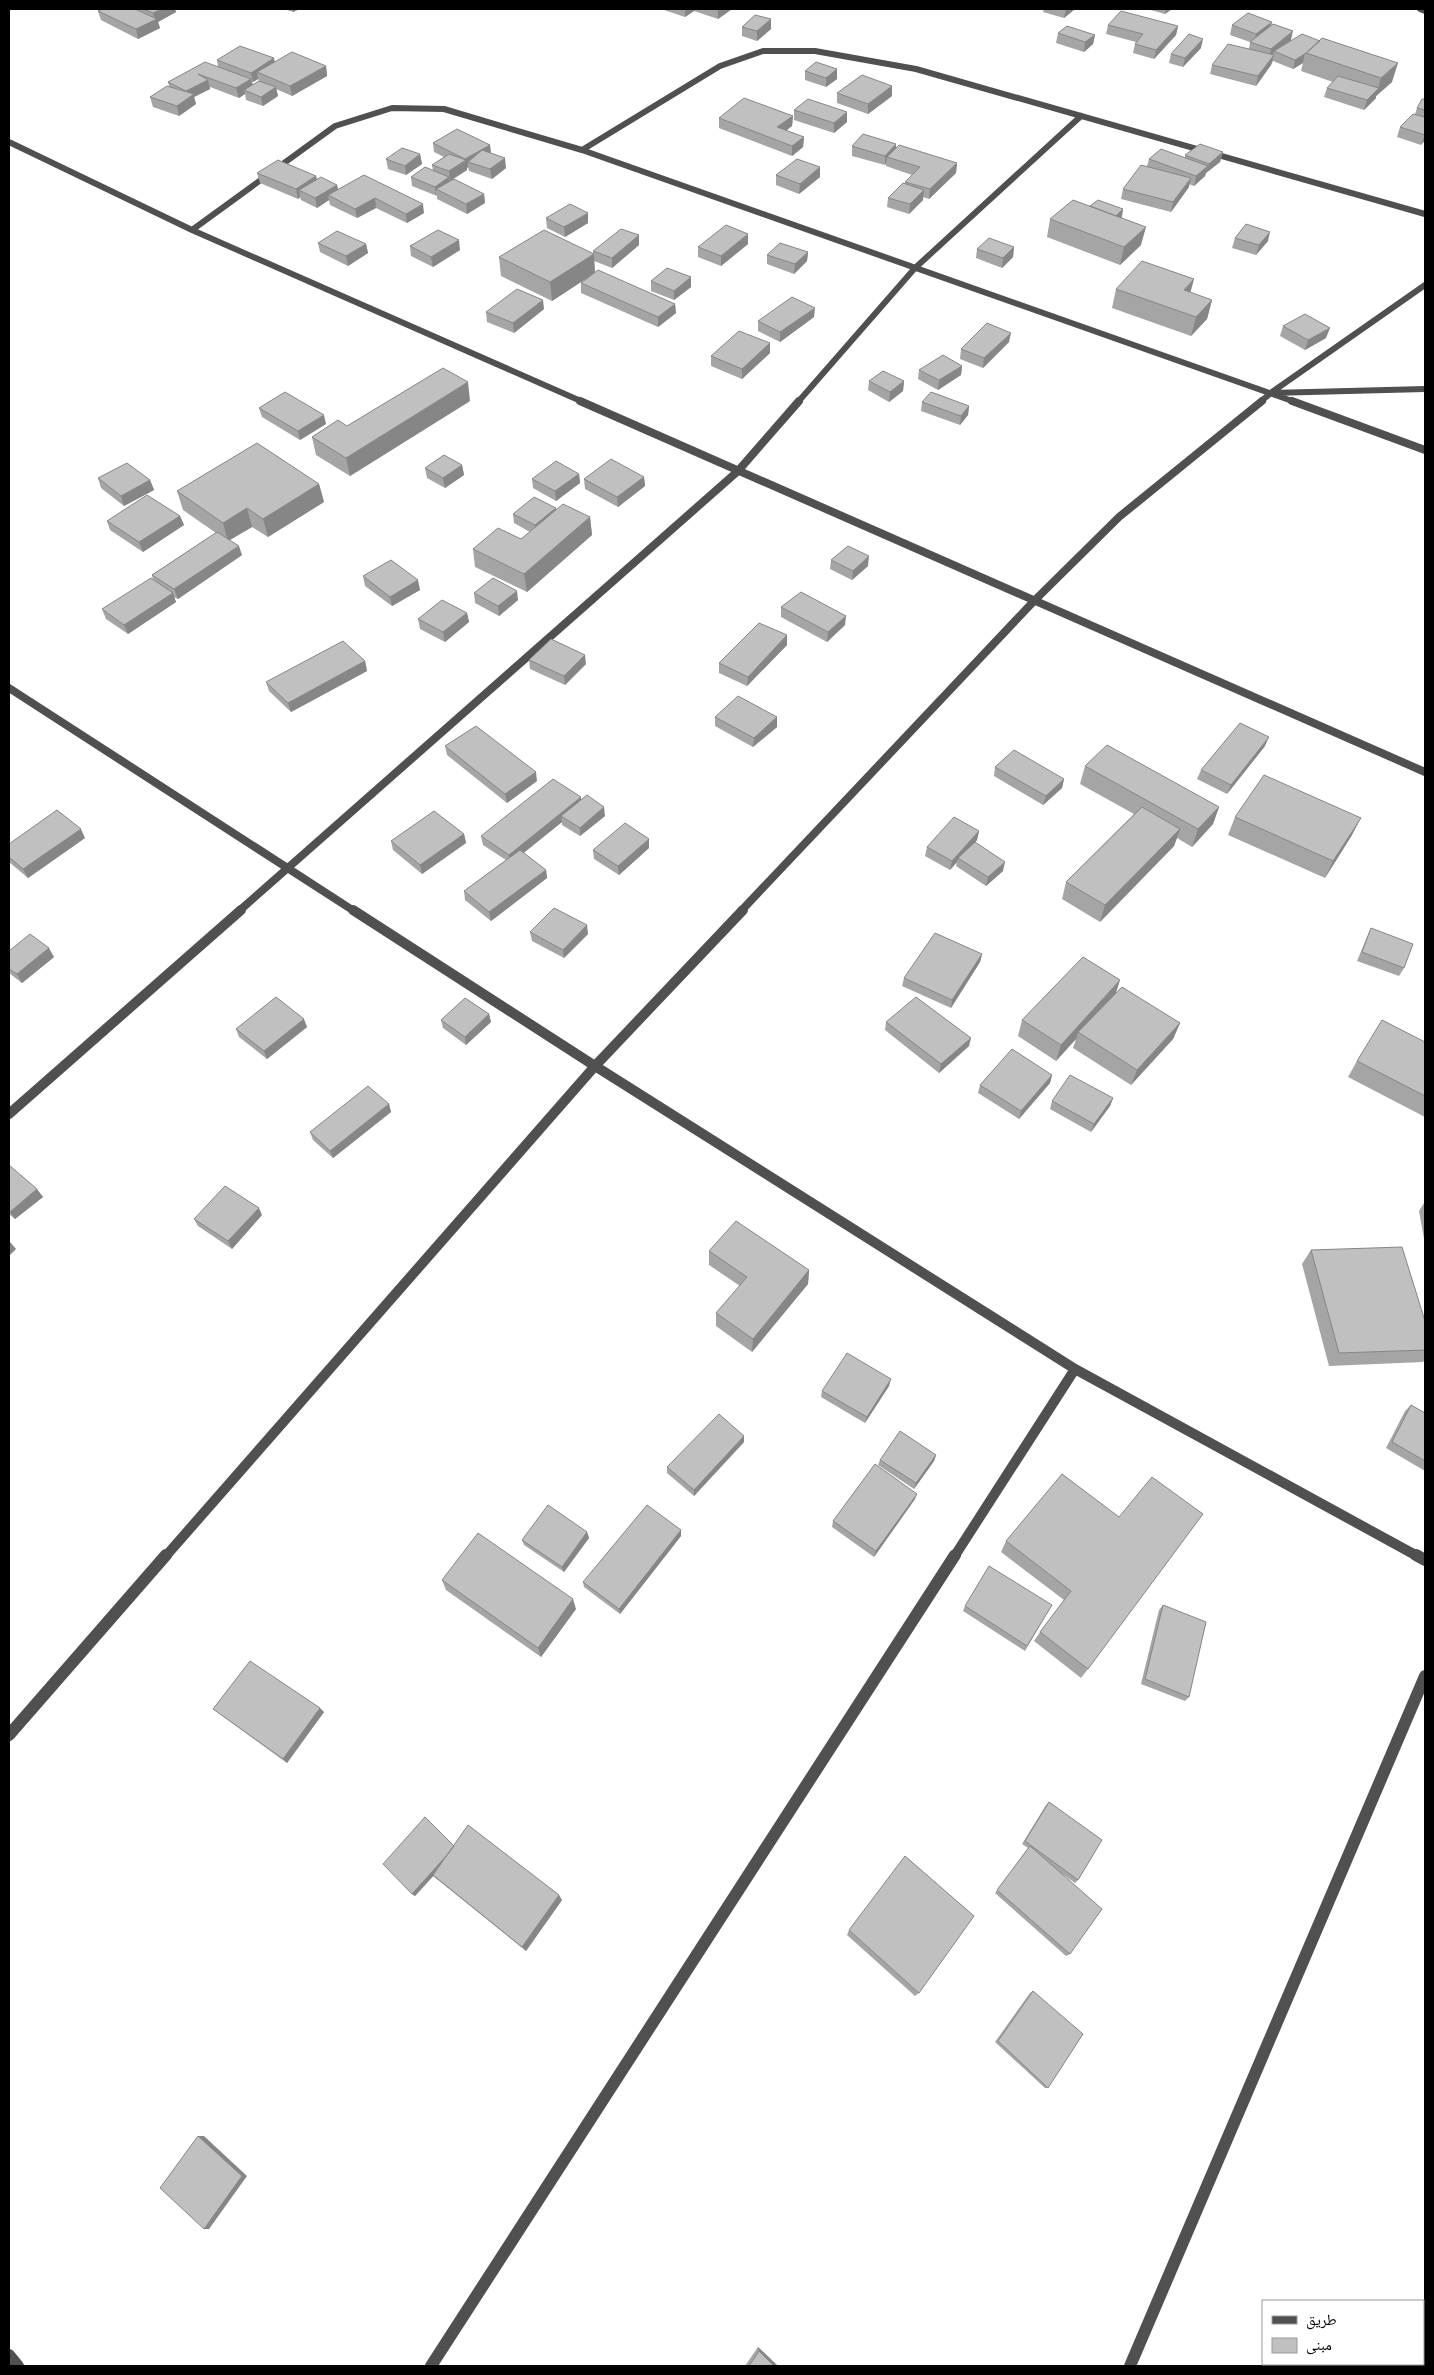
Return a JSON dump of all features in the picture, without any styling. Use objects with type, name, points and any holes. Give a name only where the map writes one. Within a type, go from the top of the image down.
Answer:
[{"type":"street","points":[[1420,9],[1425,11]]},
{"type":"street","points":[[582,150],[720,66],[763,51],[815,51],[916,68],[1425,214]]},
{"type":"street","points":[[192,230],[335,126],[392,108],[444,109],[582,150],[1271,393],[1425,450]]},
{"type":"street","points":[[9,1114],[738,471],[915,268],[1081,116]]},
{"type":"street","points":[[9,142],[192,230],[1425,772]]},
{"type":"street","points":[[9,1735],[595,1066],[1034,601],[1119,517],[1271,393],[1425,285]]},
{"type":"street","points":[[1271,393],[1425,388]]},
{"type":"street","points":[[9,688],[595,1066],[1075,1369],[1425,1560]]},
{"type":"street","points":[[432,2366],[1075,1369]]},
{"type":"street","points":[[1130,2366],[1425,1676]]},
{"type":"street","points":[[9,2355],[18,2366]]},
{"type":"building","points":[[103,9],[135,9],[157,19],[136,29],[98,11]]},
{"type":"building","points":[[143,9],[162,9],[153,13]]},
{"type":"building","points":[[1121,11],[1178,26],[1156,50],[1135,44],[1143,34],[1108,25]]},
{"type":"building","points":[[1248,13],[1272,22],[1256,34],[1232,25]]},
{"type":"building","points":[[755,15],[771,19],[757,31],[742,27]]},
{"type":"building","points":[[1273,24],[1293,31],[1271,49],[1250,42]]},
{"type":"building","points":[[1067,26],[1095,35],[1085,42],[1058,33]]},
{"type":"building","points":[[1189,34],[1203,39],[1185,58],[1171,54]]},
{"type":"building","points":[[1302,34],[1320,41],[1295,60],[1274,51]]},
{"type":"building","points":[[1322,38],[1398,63],[1381,78],[1306,53]]},
{"type":"building","points":[[1228,44],[1274,55],[1258,76],[1212,65]]},
{"type":"building","points":[[240,46],[274,58],[251,73],[217,60]]},
{"type":"building","points":[[292,52],[326,66],[290,86],[257,72]]},
{"type":"building","points":[[205,62],[251,79],[236,88],[198,74],[208,80],[186,91],[168,82]]},
{"type":"building","points":[[816,62],[837,69],[826,78],[805,71]]},
{"type":"building","points":[[862,75],[892,86],[868,104],[837,93]]},
{"type":"building","points":[[1338,76],[1379,88],[1367,100],[1327,88]]},
{"type":"building","points":[[259,81],[276,87],[261,97],[244,90]]},
{"type":"building","points":[[167,86],[194,94],[177,106],[150,97]]},
{"type":"building","points":[[744,98],[793,116],[777,127],[804,137],[792,146],[719,118]]},
{"type":"building","points":[[808,99],[847,112],[834,123],[794,110]]},
{"type":"building","points":[[1422,99],[1425,99],[1425,110],[1417,108]]},
{"type":"building","points":[[1413,114],[1425,117],[1425,135],[1400,127]]},
{"type":"building","points":[[457,129],[490,145],[465,159],[433,143]]},
{"type":"building","points":[[863,134],[896,144],[885,156],[852,146]]},
{"type":"building","points":[[1200,144],[1223,152],[1209,164],[1185,155]]},
{"type":"building","points":[[899,145],[957,163],[930,189],[905,182],[920,167],[887,157]]},
{"type":"building","points":[[402,148],[420,154],[405,166],[386,159]]},
{"type":"building","points":[[1161,149],[1208,166],[1196,176],[1149,159]]},
{"type":"building","points":[[482,150],[505,158],[490,169],[468,162]]},
{"type":"building","points":[[449,154],[466,160],[449,171],[432,165]]},
{"type":"building","points":[[797,159],[820,167],[800,184],[776,175]]},
{"type":"building","points":[[278,160],[316,176],[296,189],[257,173]]},
{"type":"building","points":[[1141,165],[1191,178],[1173,202],[1123,189]]},
{"type":"building","points":[[425,167],[449,177],[435,187],[411,177]]},
{"type":"building","points":[[364,175],[423,204],[406,214],[375,198],[355,209],[328,195]]},
{"type":"building","points":[[321,177],[337,185],[315,198],[299,190]]},
{"type":"building","points":[[454,179],[484,194],[466,204],[436,189]]},
{"type":"building","points":[[903,183],[924,190],[910,204],[888,198]]},
{"type":"building","points":[[1073,200],[1146,227],[1124,247],[1050,219]]},
{"type":"building","points":[[1098,200],[1123,209],[1116,216],[1090,206]]},
{"type":"building","points":[[570,204],[588,213],[564,227],[546,218]]},
{"type":"building","points":[[1246,224],[1270,232],[1259,245],[1235,238]]},
{"type":"building","points":[[726,225],[748,234],[721,256],[698,247]]},
{"type":"building","points":[[621,229],[639,235],[612,258],[593,251]]},
{"type":"building","points":[[438,230],[459,240],[431,257],[410,246]]},
{"type":"building","points":[[544,230],[594,254],[550,282],[499,257]]},
{"type":"building","points":[[337,231],[366,244],[346,256],[318,243]]},
{"type":"building","points":[[989,238],[1014,247],[1003,258],[977,249]]},
{"type":"building","points":[[780,243],[808,252],[795,264],[767,255]]},
{"type":"building","points":[[1142,261],[1194,279],[1184,290],[1212,300],[1196,317],[1116,289]]},
{"type":"building","points":[[667,268],[691,277],[674,291],[651,281]]},
{"type":"building","points":[[598,270],[675,304],[658,317],[581,283]]},
{"type":"building","points":[[517,289],[543,300],[513,323],[486,312]]},
{"type":"building","points":[[792,297],[815,308],[780,332],[758,321]]},
{"type":"building","points":[[1305,314],[1330,328],[1308,340],[1283,326]]},
{"type":"building","points":[[987,323],[1011,333],[984,358],[961,349]]},
{"type":"building","points":[[739,331],[770,343],[742,369],[711,356]]},
{"type":"building","points":[[943,355],[962,366],[939,380],[919,370]]},
{"type":"building","points":[[443,368],[468,382],[346,458],[312,437],[338,420],[347,426]]},
{"type":"building","points":[[883,371],[904,381],[890,392],[869,381]]},
{"type":"building","points":[[285,392],[324,415],[298,431],[259,408]]},
{"type":"building","points":[[931,392],[969,406],[961,416],[922,402]]},
{"type":"building","points":[[257,443],[319,484],[263,519],[247,508],[223,523],[177,491]]},
{"type":"building","points":[[444,455],[462,465],[443,478],[425,468]]},
{"type":"building","points":[[611,459],[644,477],[617,497],[584,479]]},
{"type":"building","points":[[556,461],[579,474],[555,491],[532,479]]},
{"type":"building","points":[[127,463],[150,480],[121,496],[98,478]]},
{"type":"building","points":[[147,495],[180,516],[139,542],[107,521]]},
{"type":"building","points":[[534,497],[556,508],[535,525],[513,514]]},
{"type":"building","points":[[563,504],[590,517],[524,574],[473,549],[498,528],[521,539]]},
{"type":"building","points":[[217,532],[239,546],[174,589],[152,575]]},
{"type":"building","points":[[848,546],[869,556],[853,571],[831,560]]},
{"type":"building","points":[[391,560],[418,580],[390,597],[363,576]]},
{"type":"building","points":[[151,578],[173,593],[124,625],[102,609]]},
{"type":"building","points":[[493,578],[517,591],[498,606],[474,593]]},
{"type":"building","points":[[801,592],[846,616],[828,632],[781,607]]},
{"type":"building","points":[[442,600],[467,613],[443,632],[418,619]]},
{"type":"building","points":[[759,623],[787,635],[748,677],[719,663]]},
{"type":"building","points":[[551,639],[585,655],[564,676],[529,660]]},
{"type":"building","points":[[343,641],[365,661],[288,703],[266,682]]},
{"type":"building","points":[[738,696],[777,717],[754,738],[715,717]]},
{"type":"building","points":[[1240,723],[1269,737],[1231,785],[1201,770]]},
{"type":"building","points":[[476,726],[536,772],[505,794],[445,746]]},
{"type":"building","points":[[1107,745],[1219,807],[1198,829],[1085,766]]},
{"type":"building","points":[[1014,750],[1064,779],[1046,796],[995,767]]},
{"type":"building","points":[[1264,775],[1361,818],[1333,861],[1235,817]]},
{"type":"building","points":[[553,779],[581,797],[509,855],[481,836]]},
{"type":"building","points":[[587,795],[604,807],[580,828],[561,816]]},
{"type":"building","points":[[1142,807],[1180,829],[1105,905],[1066,882]]},
{"type":"building","points":[[57,810],[81,829],[23,869],[9,857],[9,844]]},
{"type":"building","points":[[434,811],[464,834],[420,865],[391,841]]},
{"type":"building","points":[[954,817],[979,831],[952,861],[927,847]]},
{"type":"building","points":[[625,823],[649,839],[618,866],[593,850]]},
{"type":"building","points":[[975,842],[1005,862],[988,877],[958,858]]},
{"type":"building","points":[[520,850],[546,870],[489,912],[464,891]]},
{"type":"building","points":[[554,908],[587,925],[563,950],[530,932]]},
{"type":"building","points":[[1371,928],[1413,944],[1404,968],[1362,952]]},
{"type":"building","points":[[935,933],[982,954],[952,1000],[904,978]]},
{"type":"building","points":[[30,934],[49,948],[17,974],[9,969],[9,951]]},
{"type":"building","points":[[1083,957],[1120,980],[1061,1045],[1022,1020]]},
{"type":"building","points":[[1122,987],[1180,1023],[1137,1070],[1078,1032]]},
{"type":"building","points":[[276,997],[304,1019],[264,1051],[236,1029]]},
{"type":"building","points":[[916,997],[971,1038],[941,1064],[886,1022]]},
{"type":"building","points":[[465,998],[489,1014],[465,1037],[441,1020]]},
{"type":"building","points":[[1382,1020],[1425,1042],[1425,1096],[1357,1061]]},
{"type":"building","points":[[1012,1049],[1052,1075],[1021,1111],[980,1085]]},
{"type":"building","points":[[1070,1075],[1113,1098],[1094,1124],[1052,1101]]},
{"type":"building","points":[[368,1086],[389,1104],[330,1151],[310,1132]]},
{"type":"building","points":[[9,1165],[37,1189],[10,1212],[9,1211]]},
{"type":"building","points":[[225,1186],[259,1208],[228,1241],[194,1219]]},
{"type":"building","points":[[736,1221],[809,1270],[753,1339],[716,1313],[747,1277],[709,1251]]},
{"type":"building","points":[[1402,1247],[1425,1321],[1425,1350],[1339,1353],[1311,1250]]},
{"type":"building","points":[[847,1353],[891,1379],[867,1417],[822,1391]]},
{"type":"building","points":[[1411,1405],[1425,1413],[1425,1461],[1392,1442]]},
{"type":"building","points":[[719,1414],[744,1436],[694,1490],[667,1467]]},
{"type":"building","points":[[900,1431],[936,1455],[916,1483],[880,1460]]},
{"type":"building","points":[[875,1464],[917,1494],[876,1551],[833,1521]]},
{"type":"building","points":[[1062,1474],[1119,1517],[1152,1477],[1203,1514],[1088,1669],[1040,1632],[1071,1591],[1006,1541]]},
{"type":"building","points":[[548,1505],[587,1532],[562,1567],[522,1540]]},
{"type":"building","points":[[647,1505],[681,1530],[619,1609],[583,1582]]},
{"type":"building","points":[[478,1533],[573,1599],[538,1648],[442,1580]]},
{"type":"building","points":[[989,1566],[1052,1605],[1027,1646],[965,1606]]},
{"type":"building","points":[[1163,1605],[1206,1622],[1189,1697],[1145,1679]]},
{"type":"building","points":[[250,1661],[320,1708],[283,1759],[213,1709]]},
{"type":"building","points":[[1049,1802],[1102,1840],[1078,1880],[1025,1841]]},
{"type":"building","points":[[425,1817],[454,1846],[412,1894],[383,1864]]},
{"type":"building","points":[[468,1825],[559,1895],[522,1947],[433,1875]]},
{"type":"building","points":[[1030,1846],[1102,1909],[1070,1954],[997,1890]]},
{"type":"building","points":[[905,1856],[974,1916],[919,1993],[849,1930]]},
{"type":"building","points":[[1033,1991],[1083,2034],[1048,2088],[998,2041]]},
{"type":"building","points":[[198,2136],[242,2176],[204,2229],[160,2188]]},
{"type":"building","points":[[759,2351],[774,2366],[749,2366]]}]
